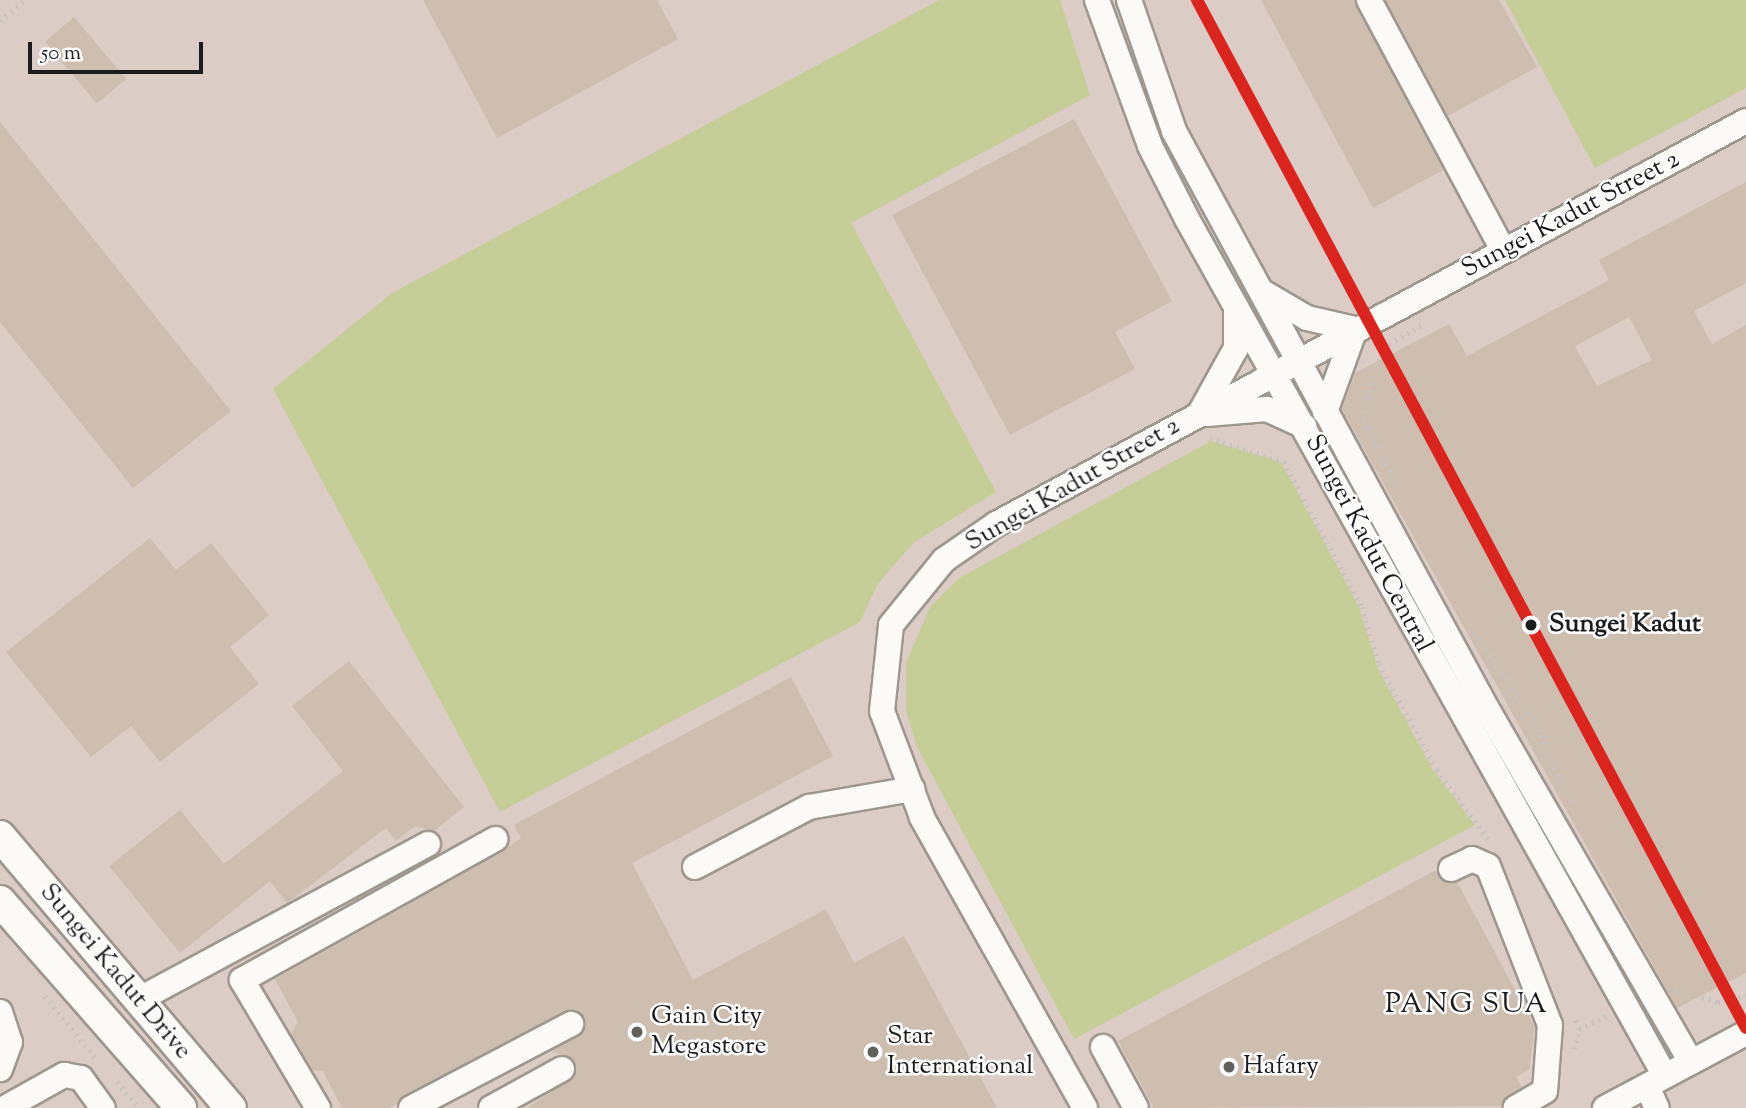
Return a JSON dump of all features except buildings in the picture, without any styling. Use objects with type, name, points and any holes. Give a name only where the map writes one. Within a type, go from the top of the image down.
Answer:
[{"type":"main road","name":"Sungei Kadut Drive","points":[[0,836],[231,1108]]},
{"type":"main road","name":"Sungei Kadut Drive","points":[[0,901],[181,1108]]},
{"type":"street","name":"Sungei Kadut Central","points":[[1097,0],[1150,146],[1236,308],[1304,426],[1656,1090]]},
{"type":"street","name":"Sungei Kadut Central","points":[[1129,0],[1174,131],[1325,412],[1691,1062]]},
{"type":"street","points":[[1369,0],[1503,250]]},
{"type":"street","name":"Sungei Kadut Street 2","points":[[1085,1108],[912,789],[882,711],[891,625],[944,560],[996,524],[1296,359],[1746,121]]},
{"type":"street","points":[[1261,291],[1307,318],[1355,329],[1325,412]]},
{"type":"street","points":[[1197,415],[1236,348],[1236,308]]},
{"type":"street","points":[[1197,415],[1267,409],[1304,426]]},
{"type":"street","points":[[695,867],[809,807],[912,789]]},
{"type":"street","points":[[318,1108],[242,979],[495,839]]},
{"type":"street","points":[[140,999],[428,844]]},
{"type":"street","points":[[1451,869],[1472,859],[1488,866],[1550,1025],[1545,1091],[1515,1108]]},
{"type":"street","points":[[0,1012],[10,1042],[0,1069]]},
{"type":"street","points":[[411,1108],[571,1024]]},
{"type":"street","points":[[1605,1108],[1656,1090],[1691,1062],[1746,1032]]},
{"type":"street","points":[[1103,1047],[1136,1108]]},
{"type":"street","points":[[491,1108],[562,1069]]},
{"type":"street","points":[[5,1108],[64,1075],[81,1078],[103,1108]]},
{"type":"path","points":[[0,21],[26,0]]},
{"type":"path","points":[[1399,493],[1364,419],[1375,367],[1389,344],[1422,325]]},
{"type":"path","points":[[1197,415],[1208,438],[1284,462],[1362,607],[1379,664],[1437,770],[1494,850]]},
{"type":"path","points":[[1470,626],[1535,723],[1577,816]]},
{"type":"path","points":[[1660,984],[1718,1002],[1746,996]]},
{"type":"path","points":[[41,992],[139,1108]]},
{"type":"path","points":[[1568,1005],[1579,1029],[1572,1055]]},
{"type":"shaded area","points":[[0,0],[1746,0],[1746,1108],[0,1108]]},
{"type":"green space","points":[[939,0],[1060,0],[1090,95],[851,223],[996,492],[913,543],[877,585],[860,622],[500,812],[273,389],[392,293]]},
{"type":"green space","points":[[1505,0],[1746,0],[1746,88],[1595,168]]},
{"type":"green space","points":[[1211,441],[1281,462],[1359,607],[1378,669],[1433,770],[1475,825],[1074,1039],[917,747],[906,710],[906,663],[930,607],[959,578]]},
{"type":"transit line","points":[[1197,0],[1746,1028]]},
{"type":"place","name":"Sungei Kadut","points":[[1531,625]]},
{"type":"place","name":"Gain City Megastore","points":[[637,1032]]},
{"type":"place","name":"Star International","points":[[873,1052]]},
{"type":"place","name":"Hafary","points":[[1229,1067]]},
{"type":"district","name":"PANG SUA","points":[[1467,1005]]}]
